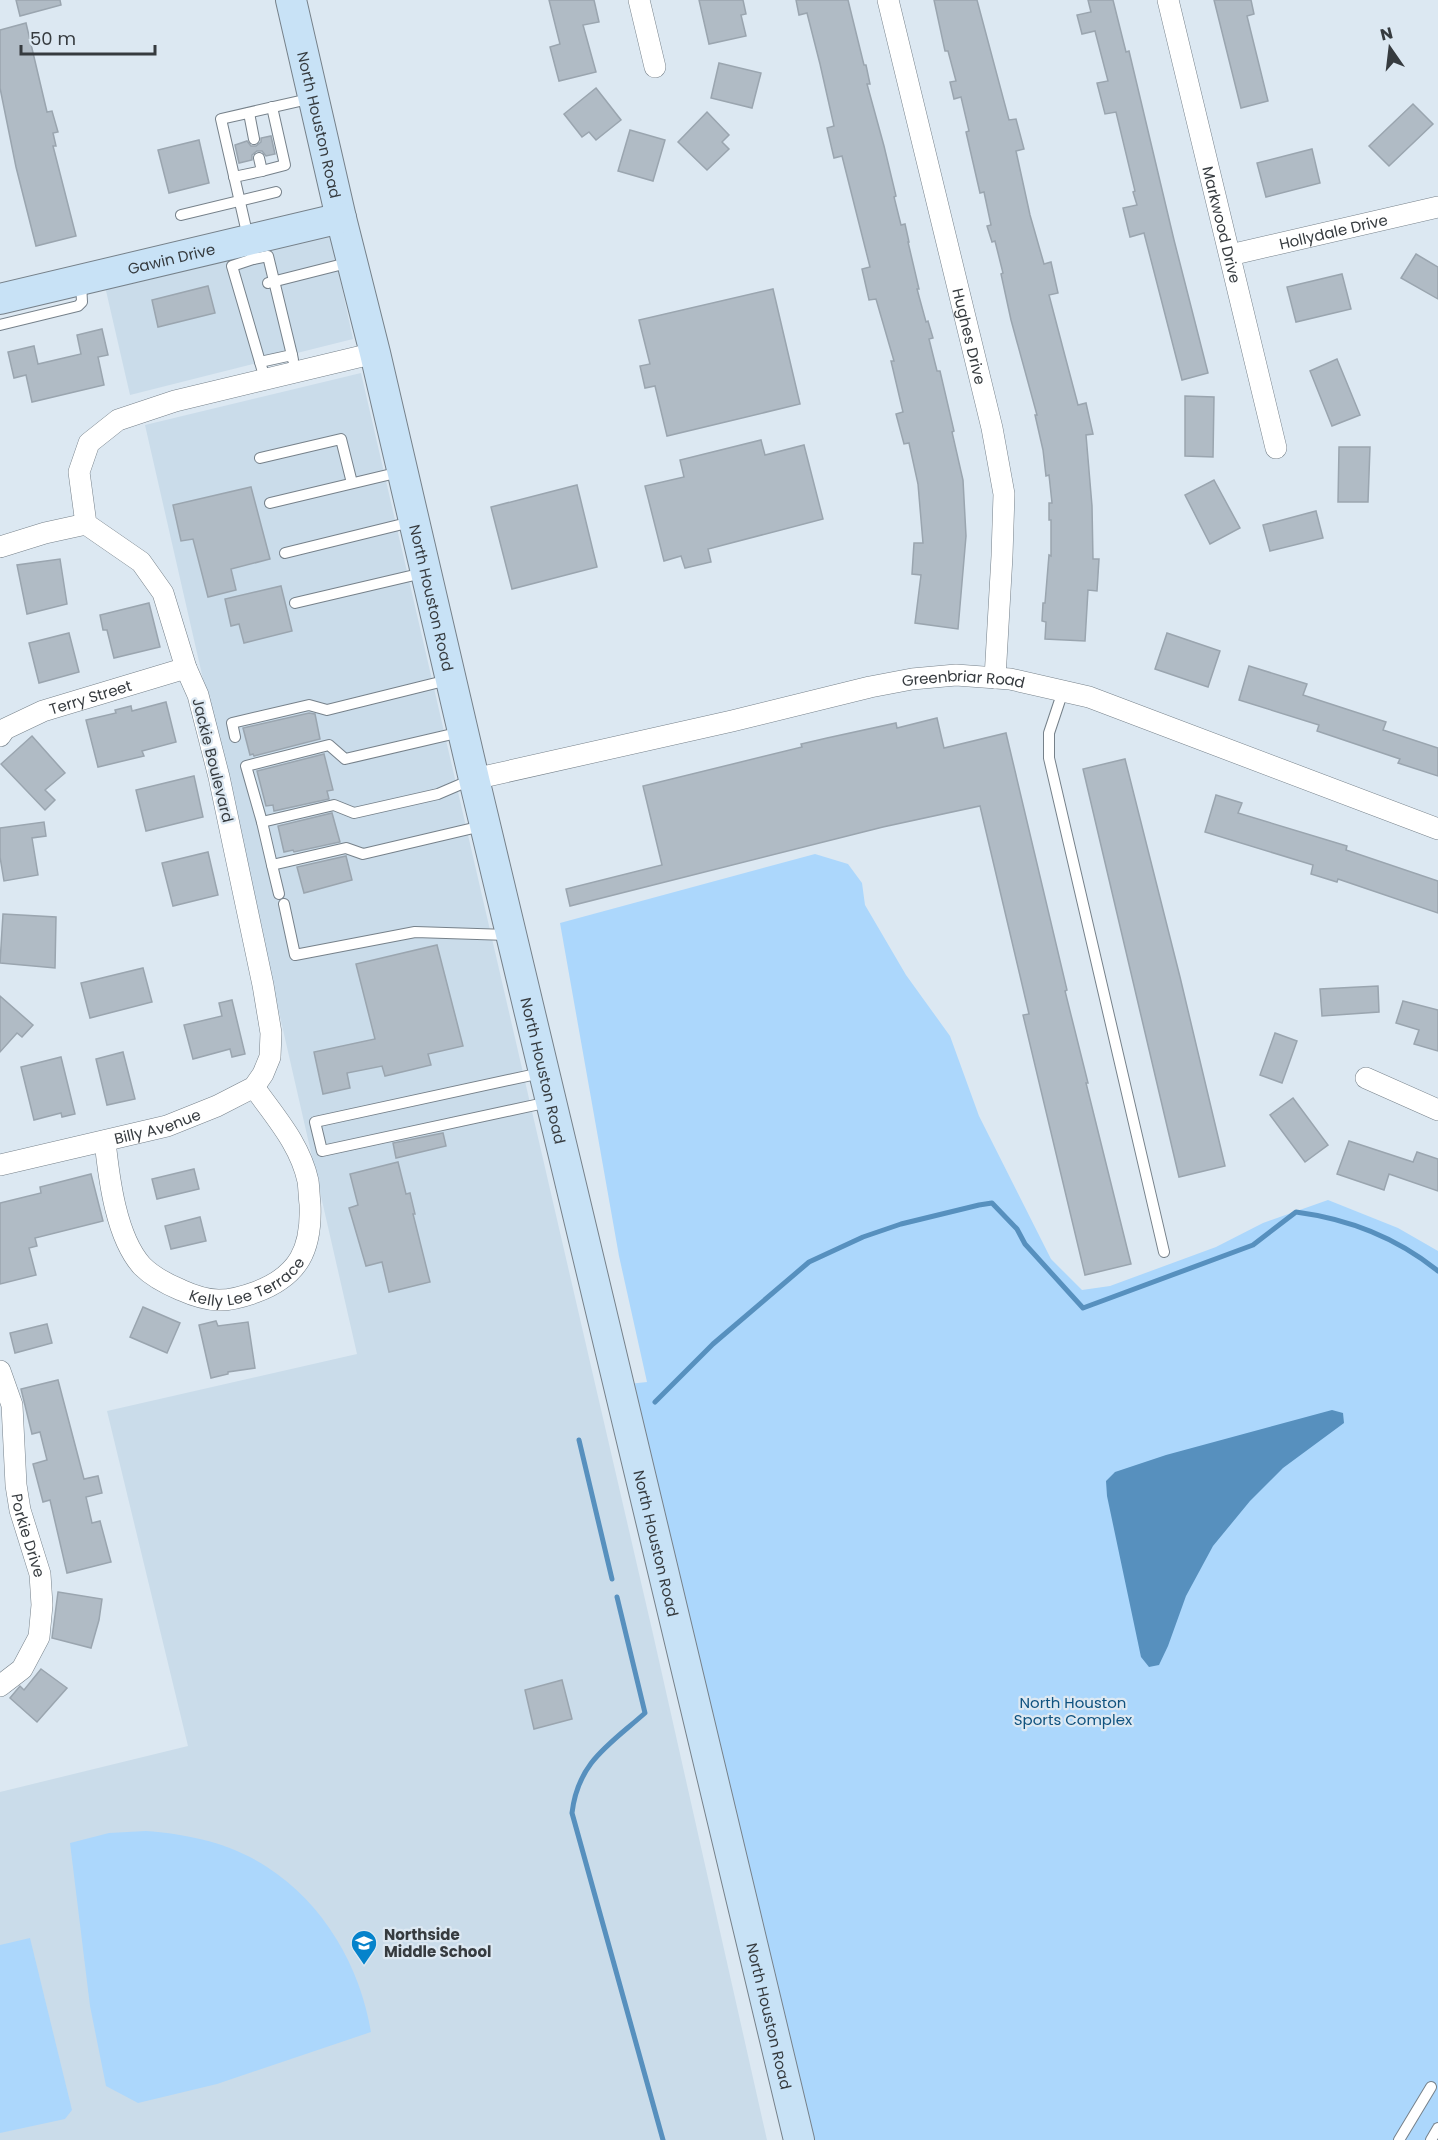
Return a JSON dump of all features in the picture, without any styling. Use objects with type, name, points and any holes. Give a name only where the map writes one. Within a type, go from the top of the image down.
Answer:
[{"type":"street","name":"North Houston Road","points":[[291,0],[474,779],[799,2140]]},
{"type":"street","points":[[639,0],[655,67]]},
{"type":"street","name":"Hughes Drive","points":[[888,0],[992,428],[1004,494],[995,678]]},
{"type":"street","name":"Markwood Drive","points":[[1168,0],[1276,448]]},
{"type":"street","name":"Hollydale Drive","points":[[1230,255],[1438,207]]},
{"type":"street","name":"Gawin Drive","points":[[1,301],[81,279],[250,249],[341,218]]},
{"type":"street","points":[[0,547],[45,533],[86,524],[79,472],[89,443],[118,420],[262,370],[294,363],[375,353]]},
{"type":"street","name":"Jackie Boulevard","points":[[86,524],[141,562],[158,585],[163,593],[186,668],[198,695],[219,777],[271,1033],[270,1057],[263,1074],[254,1087]]},
{"type":"street","name":"Terry Street","points":[[0,736],[5,729],[43,711],[186,668]]},
{"type":"street","name":"Greenbriar Road","points":[[474,779],[732,721],[870,687],[912,679],[956,675],[1010,679],[1089,697],[1438,829]]},
{"type":"street","points":[[1366,1078],[1438,1110]]},
{"type":"street","name":"Kelly Lee Terrace","points":[[105,1141],[108,1170],[118,1215],[129,1244],[143,1267],[171,1286],[201,1299],[219,1301],[245,1296],[272,1286],[291,1271],[304,1250],[311,1226],[308,1181],[299,1154],[283,1124],[254,1087]]},
{"type":"street","name":"Billy Avenue","points":[[0,1166],[167,1126],[217,1106],[254,1087]]},
{"type":"street","name":"Porkie Drive","points":[[0,1371],[12,1405],[16,1485],[20,1510],[40,1574],[42,1605],[39,1637],[22,1669],[0,1686]]},
{"type":"lane","points":[[250,249],[221,119],[313,98]]},
{"type":"lane","points":[[234,177],[285,165],[272,107]]},
{"type":"lane","points":[[249,113],[254,139]]},
{"type":"lane","points":[[259,158],[262,171]]},
{"type":"lane","points":[[181,215],[276,192]]},
{"type":"lane","points":[[250,249],[268,256],[271,282],[282,330],[294,363]]},
{"type":"lane","points":[[250,249],[232,266],[244,291],[262,370]]},
{"type":"lane","points":[[271,282],[352,261]]},
{"type":"lane","points":[[260,458],[341,440],[352,483]]},
{"type":"lane","points":[[270,503],[403,472]]},
{"type":"lane","points":[[285,553],[414,522]]},
{"type":"lane","points":[[295,603],[426,572]]},
{"type":"lane","points":[[235,737],[232,723],[309,705],[327,710],[451,679]]},
{"type":"lane","points":[[1063,691],[1049,733],[1049,758],[1164,1252]]},
{"type":"lane","points":[[464,731],[345,759],[330,745],[246,766],[295,955],[415,932],[512,936]]},
{"type":"lane","points":[[262,822],[334,805],[354,813],[438,794],[474,779]]},
{"type":"lane","points":[[272,865],[346,848],[363,855],[485,825]]},
{"type":"lane","points":[[544,1072],[315,1122],[322,1151],[551,1102]]},
{"type":"lane","points":[[1399,2140],[1431,2087]]},
{"type":"lane","points":[[1431,2140],[1438,2128]]},
{"type":"shaded area","points":[[329,228],[353,339],[130,395],[104,282]]},
{"type":"shaded area","points":[[361,373],[653,1634],[767,2140],[0,2140],[0,1792],[188,1746],[107,1411],[357,1354],[145,425]]},
{"type":"shaded area","points":[[1332,1410],[1343,1413],[1344,1423],[1283,1468],[1250,1501],[1213,1546],[1186,1596],[1159,1665],[1149,1667],[1141,1657],[1107,1496],[1106,1481],[1115,1472],[1166,1455]]},
{"type":"green space","name":"North Houston Sports Complex","points":[[815,854],[848,864],[862,883],[865,905],[906,975],[950,1036],[979,1116],[1051,1259],[1082,1290],[1110,1286],[1216,1247],[1263,1223],[1328,1200],[1398,1228],[1438,1251],[1438,2140],[799,2140],[619,1385],[647,1382],[619,1256],[560,923]]},
{"type":"green space","points":[[146,1831],[193,1837],[224,1846],[267,1867],[287,1882],[306,1899],[336,1939],[358,1984],[371,2032],[217,2084],[138,2103],[106,2086],[90,2006],[70,1843],[109,1833]]},
{"type":"green space","points":[[30,1938],[72,2110],[65,2119],[0,2133],[0,1945]]},
{"type":"building","points":[[16,0],[60,0],[61,5],[20,16]]},
{"type":"building","points":[[549,0],[594,0],[599,22],[583,25],[596,72],[559,81],[550,47],[560,44]]},
{"type":"building","points":[[699,0],[743,0],[746,14],[741,15],[746,36],[709,44]]},
{"type":"building","points":[[796,0],[848,0],[864,65],[866,65],[870,84],[867,84],[884,146],[901,225],[905,224],[919,289],[917,289],[933,338],[929,339],[937,371],[940,371],[963,480],[966,536],[958,629],[915,623],[921,575],[912,574],[914,543],[923,543],[918,484],[909,443],[904,444],[896,414],[903,412],[891,361],[894,361],[876,299],[869,300],[862,269],[870,267],[842,156],[834,158],[827,128],[834,126],[820,64],[807,13],[799,15]]},
{"type":"building","points":[[934,0],[977,0],[1009,120],[1016,119],[1024,149],[1016,151],[1030,215],[1044,264],[1051,262],[1058,293],[1049,295],[1078,405],[1086,403],[1093,434],[1086,435],[1092,506],[1093,559],[1099,559],[1097,591],[1088,590],[1085,641],[1045,639],[1046,622],[1042,621],[1043,603],[1045,603],[1049,555],[1051,556],[1049,503],[1052,503],[1049,475],[1046,476],[1035,415],[1037,415],[1011,320],[1001,274],[1003,273],[995,241],[992,242],[987,226],[991,225],[984,192],[980,193],[966,132],[969,131],[961,97],[954,99],[950,82],[956,81],[948,51],[945,51]]},
{"type":"building","points":[[1088,0],[1113,0],[1126,52],[1129,51],[1208,373],[1182,380],[1144,233],[1130,237],[1123,208],[1137,205],[1133,192],[1135,191],[1116,112],[1105,114],[1097,83],[1108,81],[1095,31],[1082,34],[1077,15],[1091,12]]},
{"type":"building","points":[[1214,0],[1251,0],[1254,14],[1247,16],[1268,101],[1241,108]]},
{"type":"building","points":[[26,23],[47,112],[52,111],[58,132],[53,133],[56,146],[53,146],[76,236],[36,246],[16,167],[0,88],[0,30]]},
{"type":"building","points":[[719,63],[761,73],[752,108],[711,98]]},
{"type":"building","points":[[596,88],[621,120],[596,140],[589,132],[582,137],[564,114]]},
{"type":"building","points":[[1413,104],[1433,124],[1389,166],[1369,146]]},
{"type":"building","points":[[707,112],[729,135],[722,142],[729,149],[707,170],[678,142]]},
{"type":"building","points":[[630,130],[665,140],[653,181],[618,171]]},
{"type":"building","points":[[271,136],[275,154],[266,156],[262,151],[257,151],[252,155],[252,160],[239,163],[235,145],[247,141],[251,146],[256,146],[261,142],[261,138]]},
{"type":"building","points":[[199,140],[209,183],[169,193],[158,150]]},
{"type":"building","points":[[1312,149],[1320,183],[1266,197],[1257,163]]},
{"type":"building","points":[[1416,254],[1438,267],[1438,299],[1401,278]]},
{"type":"building","points":[[1342,274],[1351,309],[1296,322],[1287,287]]},
{"type":"building","points":[[208,286],[215,313],[158,327],[152,300]]},
{"type":"building","points":[[773,289],[800,404],[667,436],[655,386],[645,388],[640,366],[650,364],[639,320]]},
{"type":"building","points":[[102,329],[108,355],[98,357],[104,385],[32,402],[26,375],[14,378],[8,352],[34,346],[38,364],[81,354],[77,335]]},
{"type":"building","points":[[1337,359],[1360,415],[1332,426],[1310,371]]},
{"type":"building","points":[[1185,396],[1214,397],[1213,457],[1185,456]]},
{"type":"building","points":[[761,440],[765,455],[804,445],[823,519],[708,549],[711,562],[685,568],[681,556],[664,561],[645,486],[684,477],[680,460]]},
{"type":"building","points":[[1339,447],[1370,447],[1368,502],[1338,502]]},
{"type":"building","points":[[1214,480],[1240,528],[1210,544],[1185,495]]},
{"type":"building","points":[[577,485],[597,567],[512,589],[491,507]]},
{"type":"building","points":[[251,487],[270,559],[231,569],[236,590],[208,597],[193,539],[181,541],[173,505]]},
{"type":"building","points":[[1316,511],[1323,538],[1270,551],[1263,525]]},
{"type":"building","points":[[60,559],[67,604],[27,614],[17,565]]},
{"type":"building","points":[[281,586],[292,631],[244,643],[239,624],[231,626],[225,599]]},
{"type":"building","points":[[149,603],[160,647],[114,658],[107,630],[103,630],[100,615]]},
{"type":"building","points":[[69,633],[79,672],[39,683],[29,643]]},
{"type":"building","points":[[1167,633],[1220,651],[1208,687],[1155,669]]},
{"type":"building","points":[[1249,666],[1307,684],[1303,695],[1386,722],[1383,730],[1438,748],[1438,776],[1398,763],[1400,759],[1317,731],[1319,725],[1239,700]]},
{"type":"building","points":[[166,702],[176,742],[142,751],[144,756],[98,767],[86,720],[116,713],[115,710],[131,706],[132,711]]},
{"type":"building","points":[[309,713],[315,714],[320,739],[254,756],[250,755],[243,728]]},
{"type":"building","points":[[937,718],[944,748],[1006,733],[1067,990],[1065,991],[1088,1083],[1086,1083],[1131,1264],[1085,1275],[1023,1015],[1029,1014],[980,806],[883,827],[570,906],[566,889],[662,865],[643,786],[802,747],[801,744],[896,723],[897,728]]},
{"type":"building","points":[[32,736],[65,773],[45,790],[55,800],[45,810],[1,764]]},
{"type":"building","points":[[324,754],[333,790],[327,791],[329,799],[274,811],[273,805],[266,806],[257,771]]},
{"type":"building","points":[[1125,759],[1225,1166],[1179,1177],[1083,769]]},
{"type":"building","points":[[194,776],[203,817],[146,831],[136,790]]},
{"type":"building","points":[[1216,795],[1242,803],[1238,813],[1347,846],[1346,850],[1438,881],[1438,913],[1338,879],[1337,882],[1311,874],[1313,865],[1205,832]]},
{"type":"building","points":[[332,813],[340,842],[284,852],[278,826]]},
{"type":"building","points":[[44,822],[46,836],[32,838],[38,875],[4,881],[0,857],[0,828]]},
{"type":"building","points":[[208,852],[218,895],[173,906],[162,863]]},
{"type":"building","points":[[346,856],[352,880],[304,893],[297,867]]},
{"type":"building","points":[[3,914],[56,917],[55,968],[0,963]]},
{"type":"building","points":[[437,945],[463,1046],[428,1054],[431,1065],[385,1076],[382,1066],[347,1073],[350,1088],[323,1094],[314,1052],[375,1039],[356,964]]},
{"type":"building","points":[[143,968],[152,1002],[90,1018],[81,983]]},
{"type":"building","points":[[1378,986],[1379,1012],[1322,1016],[1320,989]]},
{"type":"building","points":[[0,996],[33,1025],[22,1037],[17,1033],[0,1052]]},
{"type":"building","points":[[232,1000],[245,1054],[232,1057],[230,1049],[193,1059],[184,1025],[222,1016],[219,1003]]},
{"type":"building","points":[[1403,1001],[1438,1010],[1438,1051],[1414,1044],[1419,1030],[1396,1023]]},
{"type":"building","points":[[1275,1033],[1297,1041],[1282,1083],[1260,1075]]},
{"type":"building","points":[[123,1052],[135,1099],[107,1105],[96,1059]]},
{"type":"building","points":[[61,1057],[75,1114],[62,1117],[61,1113],[34,1120],[21,1067]]},
{"type":"building","points":[[1293,1098],[1328,1145],[1305,1162],[1270,1115]]},
{"type":"building","points":[[443,1133],[446,1146],[396,1158],[393,1143]]},
{"type":"building","points":[[1349,1141],[1413,1162],[1417,1152],[1438,1159],[1438,1191],[1389,1174],[1384,1190],[1337,1174]]},
{"type":"building","points":[[398,1162],[406,1194],[410,1193],[430,1282],[389,1292],[382,1262],[366,1266],[349,1208],[358,1205],[350,1174]]},
{"type":"building","points":[[194,1169],[199,1189],[157,1199],[152,1179]]},
{"type":"building","points":[[91,1174],[103,1221],[35,1238],[37,1246],[29,1248],[36,1275],[0,1284],[0,1203],[41,1193],[40,1187]]},
{"type":"building","points":[[200,1217],[206,1241],[171,1249],[165,1226]]},
{"type":"building","points":[[143,1307],[180,1323],[167,1353],[130,1337]]},
{"type":"building","points":[[216,1321],[218,1326],[248,1322],[255,1368],[228,1372],[228,1374],[211,1378],[199,1325]]},
{"type":"building","points":[[47,1324],[52,1343],[15,1353],[10,1333]]},
{"type":"building","points":[[58,1380],[84,1479],[98,1476],[102,1493],[86,1497],[92,1523],[100,1521],[111,1562],[67,1573],[50,1500],[43,1502],[33,1464],[47,1460],[40,1432],[32,1434],[21,1389]]},
{"type":"building","points":[[58,1592],[102,1599],[91,1648],[52,1638]]},
{"type":"building","points":[[41,1669],[67,1688],[37,1722],[10,1698],[20,1686],[24,1690]]},
{"type":"building","points":[[562,1680],[572,1719],[534,1729],[525,1690]]},
{"type":"waterway","points":[[655,1402],[713,1344],[809,1262],[863,1237],[901,1224],[979,1205],[992,1203],[1017,1229],[1025,1244],[1083,1308],[1253,1245],[1296,1212],[1335,1219],[1371,1231],[1406,1248],[1438,1271]]},
{"type":"waterway","points":[[579,1440],[612,1579]]},
{"type":"waterway","points":[[617,1597],[645,1713],[608,1745],[588,1767],[575,1795],[572,1813],[663,2140]]},
{"type":"place","name":"Northside Middle School","points":[[364,1966]]}]
